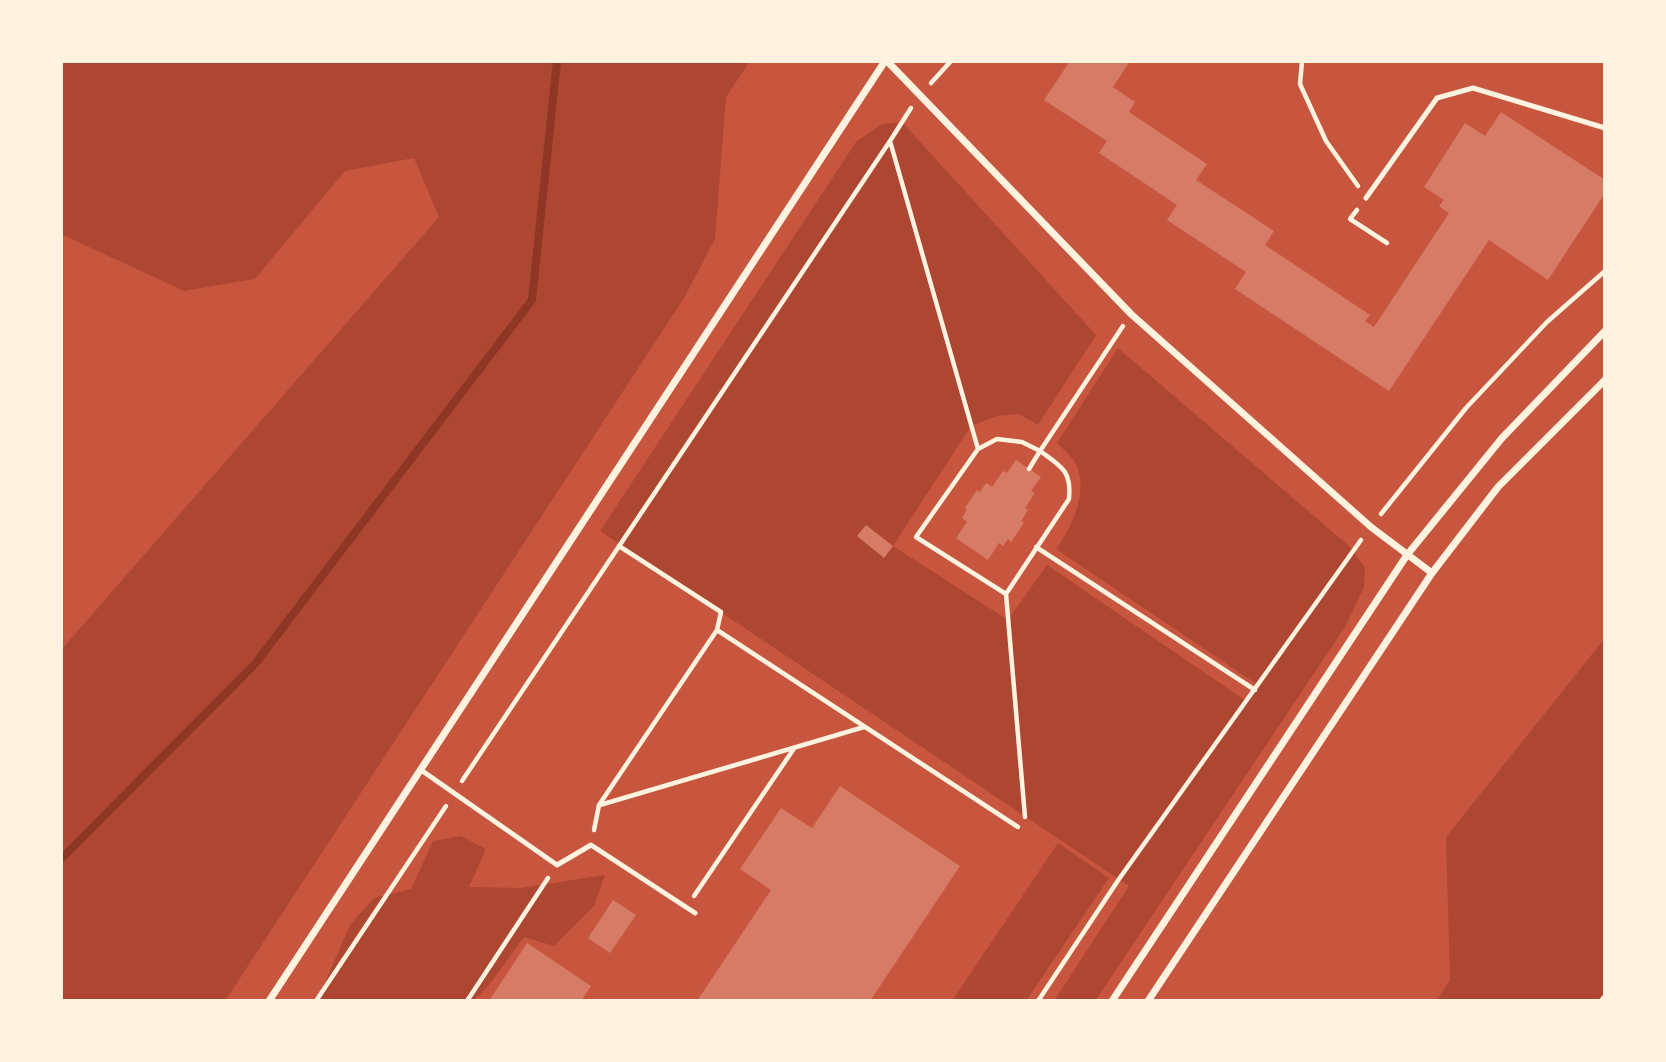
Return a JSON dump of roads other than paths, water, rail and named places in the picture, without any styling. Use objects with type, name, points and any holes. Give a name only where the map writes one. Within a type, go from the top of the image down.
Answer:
[{"type":"street","points":[[270,1001],[886,61],[1131,314],[1371,527],[1432,573]]},
{"type":"street","points":[[1112,1001],[1407,555],[1502,438],[1605,331]]},
{"type":"street","points":[[1148,1001],[1432,573],[1498,487],[1605,380]]},
{"type":"lane","points":[[1366,198],[1437,97],[1473,88],[1605,128]]},
{"type":"lane","points":[[421,770],[557,865],[591,845],[695,913]]},
{"type":"waterway","points":[[61,859],[255,664],[532,300],[557,61]]}]
